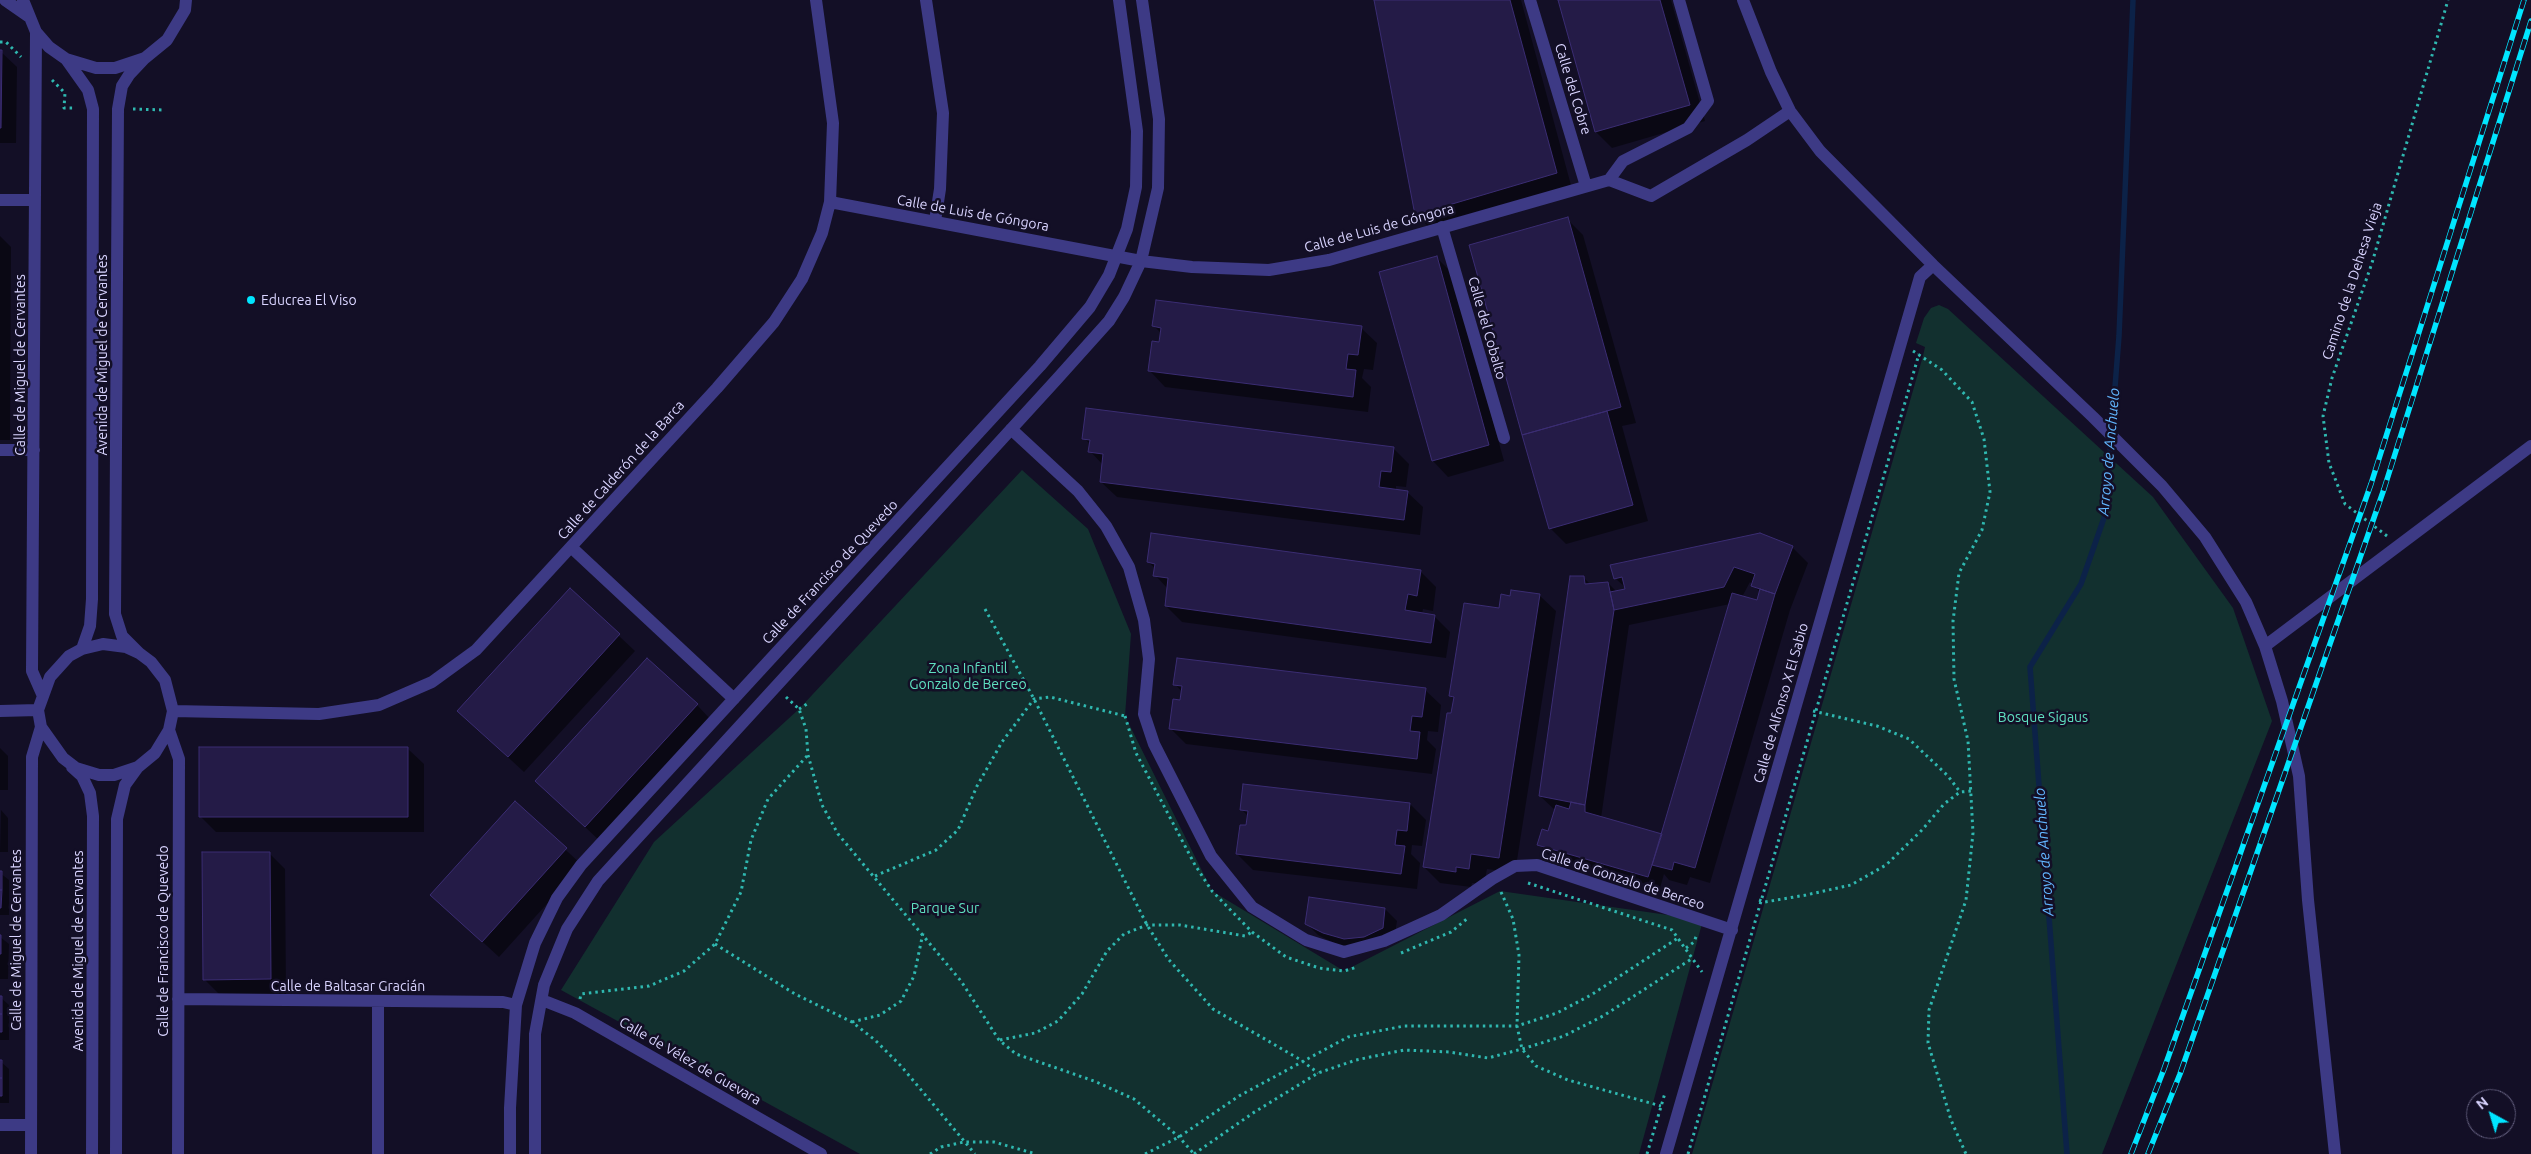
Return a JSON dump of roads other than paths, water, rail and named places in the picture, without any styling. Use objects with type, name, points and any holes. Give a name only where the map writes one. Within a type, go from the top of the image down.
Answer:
[{"type":"street","points":[[5,0],[28,16]]},
{"type":"street","points":[[23,0],[36,32],[49,47],[66,59],[96,68],[115,68],[145,58],[167,40],[188,3]]},
{"type":"street","name":"Calle de Calderón de la Barca","points":[[173,711],[320,714],[379,705],[432,682],[476,650],[571,548],[774,322],[802,279],[822,233],[830,202],[833,123],[816,0]]},
{"type":"street","points":[[926,0],[943,113],[940,189],[935,221]]},
{"type":"street","name":"Calle de Francisco de Quevedo","points":[[510,1154],[510,1090],[516,1005],[535,942],[557,898],[581,865],[1040,366],[1090,307],[1109,275],[1127,229],[1136,186],[1138,131],[1119,0]]},
{"type":"street","points":[[535,1154],[535,1034],[544,985],[567,929],[598,881],[1011,429],[1109,320],[1124,297],[1141,260],[1158,188],[1160,119],[1142,0]]},
{"type":"street","name":"Calle del Cobre","points":[[1530,0],[1586,186]]},
{"type":"street","points":[[1679,0],[1708,101],[1688,128],[1623,161],[1609,180],[1651,196],[1747,140],[1790,111]]},
{"type":"street","points":[[1743,0],[1758,41],[1790,111],[1820,152],[1933,265],[2138,461],[2205,537],[2246,602],[2265,646],[2282,701],[2299,776],[2308,900],[2335,1154]]},
{"type":"street","name":"Calle de Miguel de Cervantes","points":[[36,32],[32,671],[42,696]]},
{"type":"street","name":"Avenida de Miguel de Cervantes","points":[[139,653],[122,636],[115,614],[118,109],[122,86],[129,75],[145,58]]},
{"type":"street","name":"Avenida de Miguel de Cervantes","points":[[66,59],[88,90],[93,109],[92,599],[90,626],[82,649]]},
{"type":"street","name":"Calle de Luis de Góngora","points":[[830,202],[1141,260],[1192,267],[1269,270],[1329,260],[1609,180]]},
{"type":"street","points":[[0,200],[35,200]]},
{"type":"street","name":"Calle del Cobalto","points":[[1442,227],[1504,438]]},
{"type":"street","name":"Calle de Alfonso X El Sabio","points":[[1666,1154],[1920,277],[1933,265]]},
{"type":"street","name":"Calle de Gonzalo de Berceo","points":[[1011,429],[1078,492],[1106,526],[1129,567],[1144,620],[1149,658],[1144,714],[1154,744],[1211,856],[1252,907],[1306,940],[1344,952],[1384,941],[1441,915],[1492,879],[1515,866],[1537,865],[1732,930]]},
{"type":"street","points":[[2265,646],[2531,446]]},
{"type":"street","points":[[0,450],[34,450]]},
{"type":"street","points":[[571,548],[734,699]]},
{"type":"street","points":[[116,1154],[117,819],[124,785],[138,767],[155,753],[169,730],[173,711],[165,680],[151,662],[139,653],[126,647],[103,644],[82,649],[69,656],[50,677],[42,696],[38,710],[42,728],[63,758],[76,768],[99,775],[114,775],[138,767]]},
{"type":"street","points":[[0,711],[38,710]]},
{"type":"street","name":"Calle de Miguel de Cervantes","points":[[30,1154],[32,757],[42,728]]},
{"type":"street","name":"Calle de Francisco de Quevedo","points":[[169,730],[179,759],[178,1154]]},
{"type":"street","name":"Avenida de Miguel de Cervantes","points":[[63,758],[82,776],[90,794],[93,816],[92,1154]]},
{"type":"street","name":"Calle de Baltasar Gracián","points":[[178,999],[503,1002],[516,1005]]},
{"type":"street","name":"Calle de Vélez de Guevara","points":[[542,1000],[576,1013],[821,1154]]},
{"type":"street","points":[[378,1001],[378,1154]]},
{"type":"street","points":[[0,1124],[31,1124]]},
{"type":"waterway","name":"Arroyo de Anchuelo","points":[[2067,1154],[2030,667],[2081,584],[2105,515],[2119,336],[2133,0]]},
{"type":"railway","points":[[2131,1154],[2164,1069],[2371,484],[2524,0]]},
{"type":"railway","points":[[2148,1154],[2180,1074],[2384,489],[2531,21]]},
{"type":"place","name":"Educrea El Viso","points":[[251,300]]},
{"type":"park label","name":"Zona Infantil Gonzalo de Berceo","points":[[968,676]]},
{"type":"park label","name":"Bosque Sigaus","points":[[2043,717]]},
{"type":"park label","name":"Parque Sur","points":[[945,908]]}]
